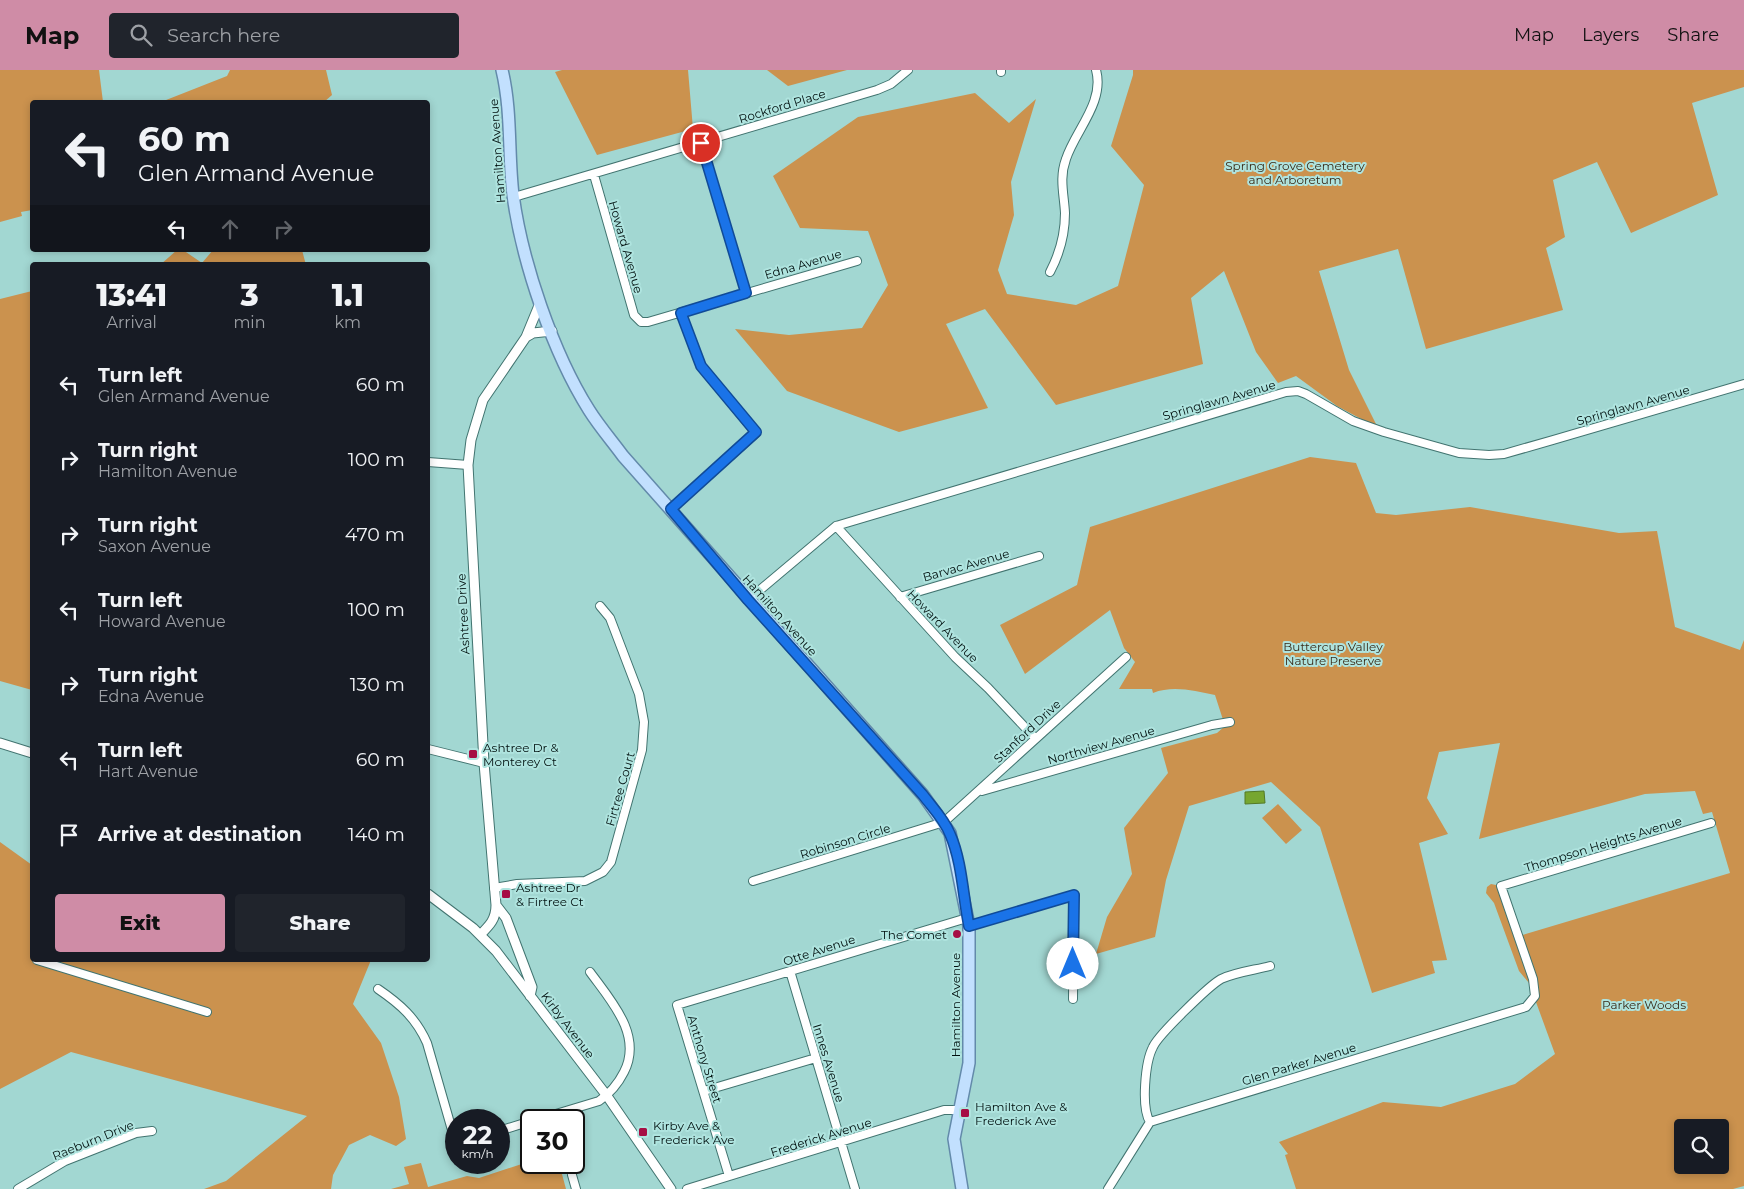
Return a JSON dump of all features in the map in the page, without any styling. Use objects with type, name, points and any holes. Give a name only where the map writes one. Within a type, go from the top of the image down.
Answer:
[{"type":"main road","name":"Hamilton Avenue","points":[[502,70],[509,107],[514,197],[519,228],[540,304],[589,409],[623,456],[671,509],[748,600],[923,795],[950,833],[968,922],[969,1064],[954,1139],[962,1189]]},
{"type":"street","name":"Rockford Place","points":[[514,197],[877,90],[891,84],[908,70]]},
{"type":"street","points":[[1050,272],[1057,258],[1065,213],[1062,172],[1066,158],[1095,98],[1096,70]]},
{"type":"street","points":[[701,143],[746,293]]},
{"type":"street","name":"Howard Avenue","points":[[594,174],[634,315],[641,322]]},
{"type":"street","name":"Edna Avenue","points":[[641,322],[648,322],[681,313],[857,261]]},
{"type":"street","name":"Ashtree Drive","points":[[480,935],[492,923],[496,915],[496,904],[484,763],[468,465],[471,440],[483,400],[526,337],[540,304]]},
{"type":"street","points":[[671,509],[756,432],[701,366],[681,313]]},
{"type":"street","points":[[526,337],[533,333],[552,331]]},
{"type":"street","name":"Springlawn Avenue","points":[[748,600],[836,526],[1286,392],[1298,391],[1306,394],[1353,421],[1411,440],[1459,453],[1489,455],[1504,454],[1744,384]]},
{"type":"street","points":[[430,462],[468,465]]},
{"type":"street","name":"Howard Avenue","points":[[836,526],[900,597],[1035,738]]},
{"type":"street","name":"Barvac Avenue","points":[[900,597],[1039,556]]},
{"type":"street","name":"Firtree Court","points":[[494,888],[517,884],[585,881],[603,872],[611,862],[642,750],[644,722],[639,694],[620,643],[610,618],[600,606]]},
{"type":"street","name":"Stanford Drive","points":[[944,822],[1126,657]]},
{"type":"street","name":"Northview Avenue","points":[[979,792],[1212,725],[1230,722]]},
{"type":"street","points":[[0,743],[30,752]]},
{"type":"street","points":[[430,750],[484,763]]},
{"type":"street","name":"Robinson Circle","points":[[753,881],[944,822]]},
{"type":"street","name":"Thompson Heights Avenue","points":[[1530,1004],[1535,996],[1533,979],[1501,886],[1711,824]]},
{"type":"street","name":"Otte Avenue","points":[[677,1005],[790,971],[1074,895],[1073,999]]},
{"type":"street","name":"Kirby Avenue","points":[[430,896],[480,935],[530,996],[606,1096],[671,1189]]},
{"type":"street","points":[[496,904],[506,918],[532,987],[530,996]]},
{"type":"street","points":[[44,962],[207,1012]]},
{"type":"street","points":[[1108,1189],[1150,1122],[1145,1114],[1145,1096],[1149,1055],[1156,1040],[1215,983],[1227,977],[1270,966]]},
{"type":"street","name":"Innes Avenue","points":[[790,971],[855,1189]]},
{"type":"street","points":[[572,1109],[599,1101],[606,1096],[621,1079],[631,1051],[629,1036],[618,1010],[590,972]]},
{"type":"street","points":[[378,989],[407,1011],[420,1027],[427,1043],[445,1110]]},
{"type":"street","name":"Glen Parker Avenue","points":[[1150,1122],[1530,1004]]},
{"type":"street","name":"Anthony Street","points":[[677,1005],[729,1176]]},
{"type":"street","points":[[704,1091],[816,1058]]},
{"type":"street","name":"Frederick Avenue","points":[[688,1189],[944,1110],[960,1110]]},
{"type":"street","name":"Raeburn Drive","points":[[18,1189],[65,1161],[136,1133],[152,1131]]},
{"type":"street","points":[[572,1175],[576,1189]]},
{"type":"green space","points":[[0,70],[99,70],[103,100],[30,100],[30,210],[21,212],[22,216],[0,222]]},
{"type":"green space","points":[[230,70],[326,70],[332,95],[326,100],[166,100],[227,76]]},
{"type":"green space","points":[[562,70],[688,70],[693,129],[597,155],[555,72]]},
{"type":"green space","points":[[767,70],[847,70],[788,86]]},
{"type":"green space","name":"Spring Grove Cemetery and Arboretum","points":[[1133,70],[1744,70],[1744,87],[1692,103],[1718,195],[1631,233],[1597,162],[1553,180],[1565,237],[1546,248],[1563,310],[1426,349],[1398,249],[1319,271],[1349,370],[1378,428],[1337,406],[1296,376],[1278,383],[1256,352],[1224,271],[1191,298],[1203,364],[1056,405],[985,309],[946,324],[988,408],[899,432],[787,391],[735,329],[789,335],[862,328],[888,285],[868,231],[800,228],[773,176],[858,117],[975,93],[1009,123],[1036,99],[1011,182],[1014,215],[998,270],[1007,294],[1076,305],[1118,286],[1144,185],[1111,146]]},
{"type":"green space","points":[[175,252],[186,252],[201,262],[163,262]]},
{"type":"green space","points":[[211,252],[303,252],[305,262],[203,262]]},
{"type":"green space","points":[[30,292],[30,689],[0,681],[0,299]]},
{"type":"green space","points":[[1310,457],[1356,463],[1376,513],[1396,515],[1470,507],[1619,533],[1657,531],[1675,627],[1740,650],[1744,640],[1744,1186],[1733,1189],[1296,1189],[1285,1155],[1288,1154],[1279,1142],[1383,1102],[1441,1107],[1515,1084],[1555,1054],[1529,983],[1519,971],[1494,903],[1486,893],[1487,887],[1491,884],[1501,886],[1519,936],[1730,873],[1712,812],[1703,814],[1695,791],[1645,794],[1479,839],[1500,743],[1439,752],[1427,798],[1448,834],[1419,843],[1447,960],[1432,961],[1435,973],[1372,993],[1320,827],[1271,782],[1189,806],[1166,880],[1155,937],[1096,954],[1107,917],[1132,874],[1124,828],[1168,773],[1161,748],[1217,733],[1225,726],[1215,695],[1168,689],[1153,693],[1152,689],[1119,689],[1135,662],[1124,648],[1110,610],[1025,674],[1000,625],[1077,585],[1090,527]]},
{"type":"green space","points":[[1278,804],[1302,830],[1286,844],[1262,818]]},
{"type":"green space","points":[[0,842],[30,864],[30,962],[370,962],[353,1004],[381,1043],[399,1097],[406,1139],[396,1146],[370,1135],[349,1145],[333,1175],[331,1189],[204,1189],[226,1181],[307,1116],[71,1052],[0,1089]]},
{"type":"green space","points":[[421,1163],[428,1187],[467,1176],[479,1178],[491,1174],[510,1174],[510,1168],[520,1165],[520,1174],[562,1174],[566,1189],[391,1189],[409,1184],[404,1167]]},
{"type":"shaded area","points":[[1264,791],[1265,803],[1245,804],[1245,792]]},
{"type":"place","name":"Ashtree Dr & Monterey Ct","points":[[473,754]]},
{"type":"place","name":"Ashtree Dr & Firtree Ct","points":[[506,894]]},
{"type":"place","name":"The Comet","points":[[957,934]]},
{"type":"place","name":"Hamilton Ave & Frederick Ave","points":[[965,1113]]},
{"type":"place","name":"Kirby Ave & Frederick Ave","points":[[643,1132]]},
{"type":"route","points":[[701,143],[746,293],[681,313],[701,366],[709,378],[756,432],[671,509],[748,600],[923,795],[944,822],[950,833],[955,853],[969,926],[1074,895],[1073,964]]},
{"type":"park label","name":"Buttercup Valley Nature Preserve","points":[[1333,653]]},
{"type":"park label","name":"Parker Woods","points":[[1644,1004]]}]
